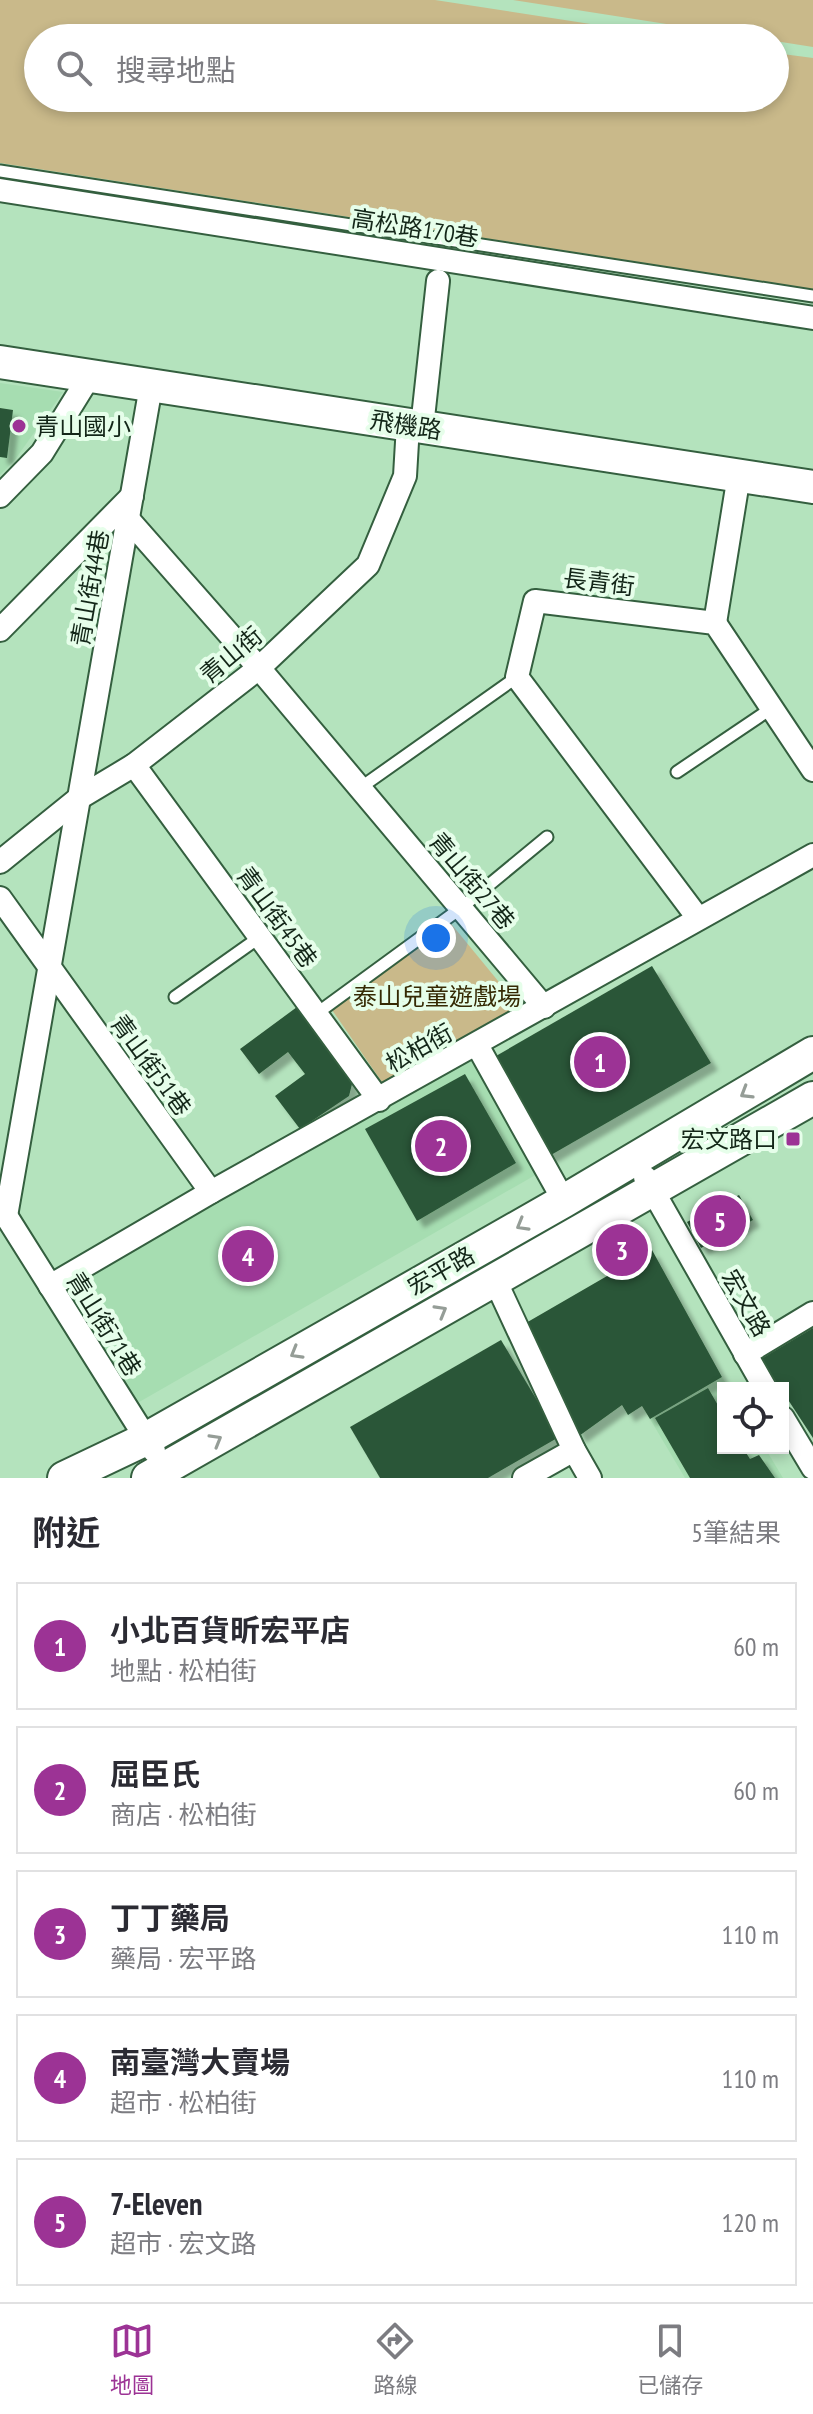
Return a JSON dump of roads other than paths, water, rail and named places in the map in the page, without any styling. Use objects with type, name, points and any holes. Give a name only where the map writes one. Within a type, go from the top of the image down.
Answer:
[{"type":"street","name":"高松路170巷","points":[[3,184],[813,318]]},
{"type":"street","name":"青山街","points":[[0,862],[79,798],[134,765],[259,668],[368,565],[405,476],[438,281]]},
{"type":"street","name":"飛機路","points":[[0,362],[813,487]]},
{"type":"street","points":[[0,496],[42,453],[89,377]]},
{"type":"street","name":"青山街44巷","points":[[49,970],[151,386]]},
{"type":"street","points":[[739,475],[715,623],[813,770]]},
{"type":"street","points":[[0,630],[132,496]]},
{"type":"street","name":"青山街27巷","points":[[128,519],[259,668],[544,1007]]},
{"type":"street","name":"長青街","points":[[517,677],[535,601],[715,623]]},
{"type":"street","points":[[517,677],[698,918]]},
{"type":"street","name":"青山街45巷","points":[[134,765],[379,1100]]},
{"type":"street","name":"松柏街","points":[[50,1286],[211,1192],[813,855]]},
{"type":"street","name":"青山街51巷","points":[[0,898],[211,1192]]},
{"type":"street","points":[[3,1211],[49,970]]},
{"type":"street","points":[[477,1045],[564,1201]]},
{"type":"street","name":"宏平路","points":[[64,1478],[146,1439],[635,1160],[813,1053]]},
{"type":"street","name":"宏平路","points":[[156,1474],[813,1098]]},
{"type":"street","name":"宏文路","points":[[635,1160],[761,1382]]},
{"type":"street","name":"青山街71巷","points":[[3,1211],[146,1439],[156,1474]]},
{"type":"street","points":[[495,1280],[590,1478]]},
{"type":"street","points":[[745,1354],[813,1313]]},
{"type":"street","points":[[789,1428],[813,1468]]},
{"type":"street","points":[[524,1478],[574,1450]]},
{"type":"lane","points":[[3,184],[813,296]]},
{"type":"lane","points":[[360,788],[517,677]]},
{"type":"lane","points":[[677,772],[772,708]]},
{"type":"lane","points":[[316,1014],[461,908],[547,837]]},
{"type":"lane","points":[[175,997],[260,937]]},
{"type":"place","name":"青山國小","points":[[19,426]]},
{"type":"place","name":"小北百貨昕宏平店","points":[[600,1062]]},
{"type":"place","name":"宏文路口","points":[[793,1139]]},
{"type":"place","name":"屈臣氏","points":[[441,1146]]},
{"type":"place","name":"7-Eleven","points":[[720,1221]]},
{"type":"place","name":"丁丁藥局","points":[[622,1250]]},
{"type":"place","name":"南臺灣大賣場","points":[[248,1256]]},
{"type":"park label","name":"泰山兒童遊戲場","points":[[437,996]]}]
